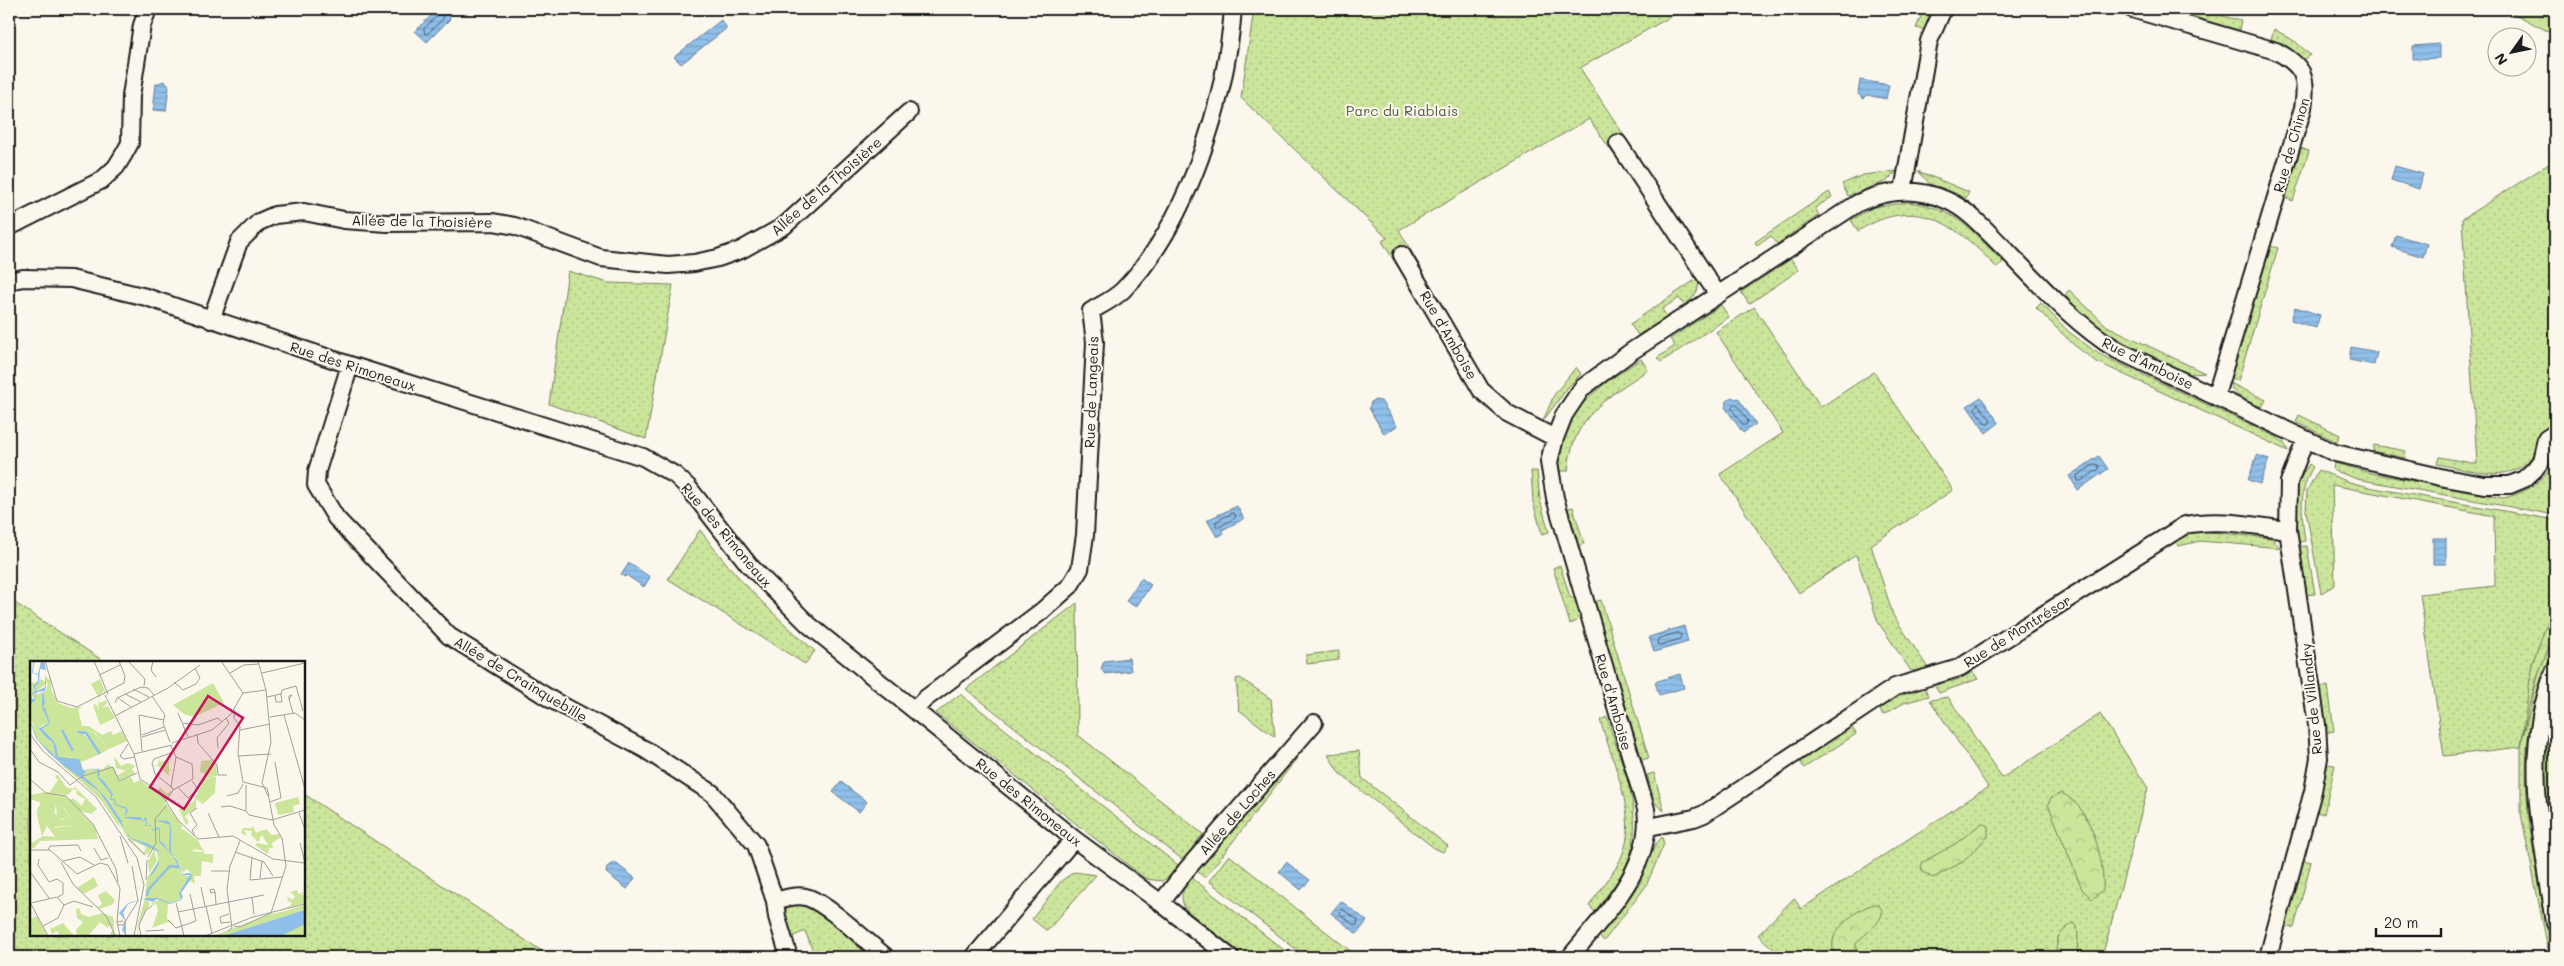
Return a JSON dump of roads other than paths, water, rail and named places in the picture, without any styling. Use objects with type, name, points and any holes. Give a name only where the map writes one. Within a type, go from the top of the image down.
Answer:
[{"type":"street","points":[[9,227],[102,180],[116,167],[130,143],[131,96],[142,25],[148,9]]},
{"type":"street","name":"Rue de Langeais","points":[[915,709],[925,699],[1042,611],[1070,586],[1080,569],[1085,535],[1095,342],[1091,311],[1122,291],[1158,245],[1182,203],[1195,171],[1216,104],[1233,9]]},
{"type":"street","points":[[1903,191],[1929,41],[1943,9]]},
{"type":"street","name":"Rue de Chinon","points":[[2132,9],[2276,50],[2288,57],[2303,71],[2307,87],[2304,108],[2216,395]]},
{"type":"street","name":"Allée de la Thoisière","points":[[211,320],[239,242],[259,222],[275,215],[304,212],[344,220],[387,223],[493,222],[515,226],[601,258],[668,265],[694,263],[718,258],[750,245],[784,226],[909,112]]},
{"type":"street","points":[[1618,143],[1718,295]]},
{"type":"street","name":"Rue d'Amboise","points":[[1578,954],[1634,874],[1644,848],[1648,828],[1646,810],[1555,498],[1549,462],[1555,438],[1564,415],[1582,388],[1632,351],[1858,203],[1886,193],[1903,191],[1932,195],[1960,208],[1988,232],[2061,307],[2097,338],[2117,350],[2335,452],[2396,468],[2499,486],[2524,479],[2534,470],[2541,461],[2546,439],[2555,433]]},
{"type":"street","name":"Rue d'Amboise","points":[[1402,255],[1481,390],[1507,413],[1555,438]]},
{"type":"street","name":"Rue des Rimoneaux","points":[[9,281],[23,278],[71,279],[146,297],[350,365],[643,456],[668,471],[688,487],[731,543],[780,598],[830,642],[1074,839],[1230,957]]},
{"type":"street","name":"Allée de Crainquebille","points":[[350,365],[317,471],[316,485],[336,518],[449,636],[552,700],[646,750],[712,794],[756,845],[775,901],[777,917],[789,957]]},
{"type":"street","name":"Rue de Villandry","points":[[2268,957],[2313,791],[2319,758],[2317,725],[2288,530],[2290,482],[2306,440]]},
{"type":"street","name":"Rue de Montrésor","points":[[1648,828],[1704,814],[1895,687],[1959,668],[2185,525],[2200,522],[2225,522],[2288,530]]},
{"type":"street","points":[[2555,670],[2540,722],[2535,768],[2537,800],[2555,923]]},
{"type":"street","name":"Allée de Loches","points":[[1161,903],[1187,869],[1314,723]]},
{"type":"street","points":[[974,957],[1074,839]]},
{"type":"street","points":[[775,901],[794,896],[808,898],[824,907],[886,957]]},
{"type":"water","points":[[438,9],[447,9],[450,19],[427,42],[415,31]]},
{"type":"water","points":[[721,20],[727,28],[681,64],[674,57]]},
{"type":"water","points":[[2439,44],[2439,58],[2413,59],[2413,46]]},
{"type":"water","points":[[1860,80],[1889,85],[1886,99],[1867,95],[1864,99],[1858,94]]},
{"type":"water","points":[[164,81],[169,86],[166,111],[153,110],[156,84]]},
{"type":"water","points":[[2395,166],[2423,174],[2419,189],[2391,180]]},
{"type":"water","points":[[2396,235],[2427,244],[2423,257],[2392,247]]},
{"type":"water","points":[[2295,307],[2320,315],[2316,328],[2291,320]]},
{"type":"water","points":[[2351,347],[2377,352],[2374,365],[2349,360]]},
{"type":"water","points":[[1732,397],[1738,398],[1756,424],[1743,433],[1725,407],[1728,399]]},
{"type":"water","points":[[1981,397],[1999,423],[1986,433],[1967,406]]},
{"type":"water","points":[[1375,400],[1381,401],[1397,426],[1384,434],[1369,408],[1371,402]]},
{"type":"water","points":[[2257,455],[2269,459],[2260,484],[2248,480]]},
{"type":"water","points":[[2099,456],[2108,469],[2078,490],[2069,476]]},
{"type":"water","points":[[1237,506],[1244,519],[1222,530],[1223,534],[1217,537],[1207,520]]},
{"type":"water","points":[[2433,538],[2446,538],[2446,564],[2433,564]]},
{"type":"water","points":[[629,563],[650,577],[644,587],[626,575],[625,577],[621,575]]},
{"type":"water","points":[[1141,578],[1151,585],[1136,607],[1126,601]]},
{"type":"water","points":[[1684,626],[1688,642],[1654,652],[1649,637]]},
{"type":"water","points":[[1129,658],[1131,671],[1105,674],[1101,669],[1104,661]]},
{"type":"water","points":[[1680,674],[1684,688],[1659,695],[1655,682]]},
{"type":"water","points":[[841,782],[867,802],[859,812],[833,792]]},
{"type":"water","points":[[614,862],[635,878],[627,889],[606,873],[607,867]]},
{"type":"water","points":[[1286,862],[1310,880],[1301,890],[1279,872]]},
{"type":"water","points":[[1341,901],[1367,921],[1357,934],[1331,913]]},
{"type":"park label","name":"Parc du Riablais","points":[[1402,110]]}]
